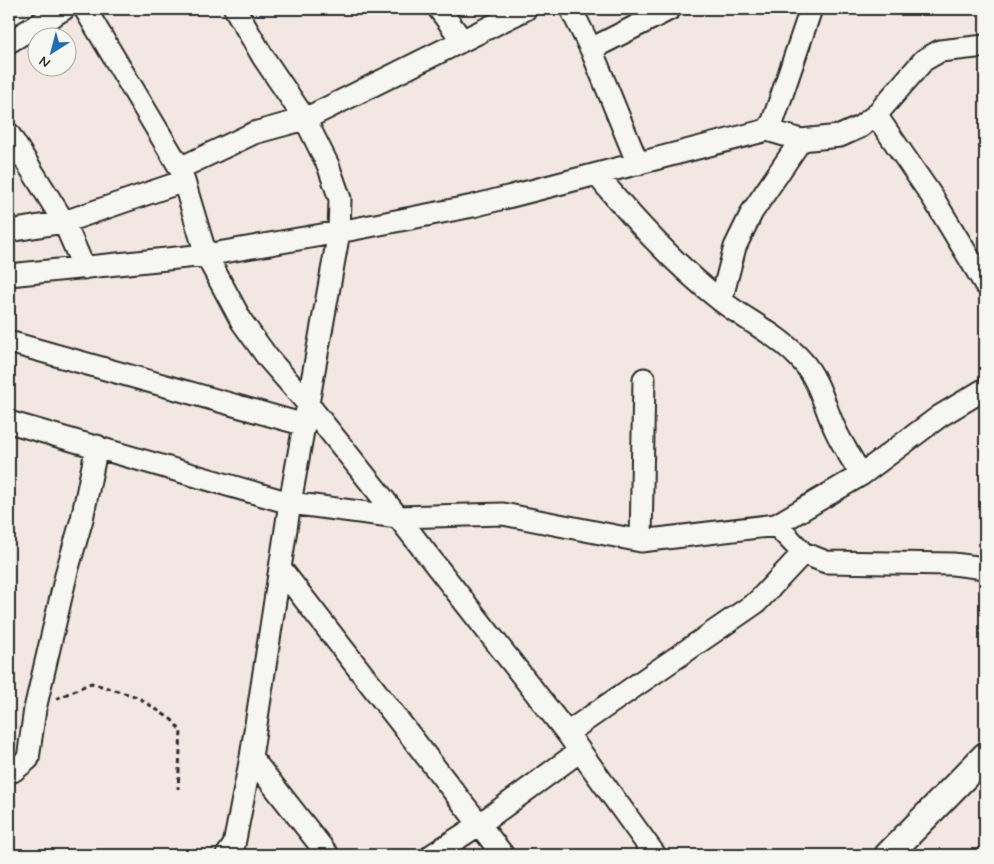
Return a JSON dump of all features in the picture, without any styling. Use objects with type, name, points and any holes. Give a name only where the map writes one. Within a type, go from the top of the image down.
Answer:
[{"type":"street","points":[[9,42],[64,9]]},
{"type":"street","points":[[85,9],[182,174],[206,254],[242,322],[268,358],[308,404],[567,733],[654,855]]},
{"type":"street","points":[[226,855],[234,844],[251,757],[290,504],[339,232],[340,199],[328,165],[304,119],[263,57],[236,9]]},
{"type":"street","points":[[439,9],[462,40]]},
{"type":"street","points":[[9,231],[64,222],[182,174],[254,133],[304,119],[526,9]]},
{"type":"street","points":[[571,9],[591,49],[638,164]]},
{"type":"street","points":[[591,49],[670,9]]},
{"type":"street","points":[[767,130],[773,121],[807,12]]},
{"type":"street","points":[[9,275],[206,254],[339,232],[473,206],[767,130],[801,140],[840,136],[860,128],[876,116],[924,60],[940,51],[985,46]]},
{"type":"street","points":[[876,116],[933,198],[985,284]]},
{"type":"street","points":[[9,134],[64,222],[84,268]]},
{"type":"street","points":[[721,301],[735,247],[752,212],[801,140]]},
{"type":"street","points":[[597,175],[628,212],[676,262],[721,301],[780,341],[802,361],[816,380],[835,430],[862,475]]},
{"type":"street","points":[[9,342],[304,425]]},
{"type":"street","points":[[641,541],[644,379]]},
{"type":"street","points":[[9,422],[97,446],[290,504],[398,517],[503,514],[641,541],[776,525],[862,475],[940,416],[985,389]]},
{"type":"street","points":[[9,771],[13,771],[28,759],[35,709],[67,571],[82,519],[97,446]]},
{"type":"street","points":[[776,525],[803,553],[826,562],[953,564],[985,568]]},
{"type":"street","points":[[567,733],[758,602],[803,553]]},
{"type":"street","points":[[281,569],[503,855]]},
{"type":"street","points":[[432,855],[480,824],[580,751]]},
{"type":"street","points":[[888,855],[985,756]]},
{"type":"street","points":[[251,757],[328,855]]},
{"type":"path","points":[[35,709],[91,682],[138,697],[172,720],[181,731],[178,789]]}]
